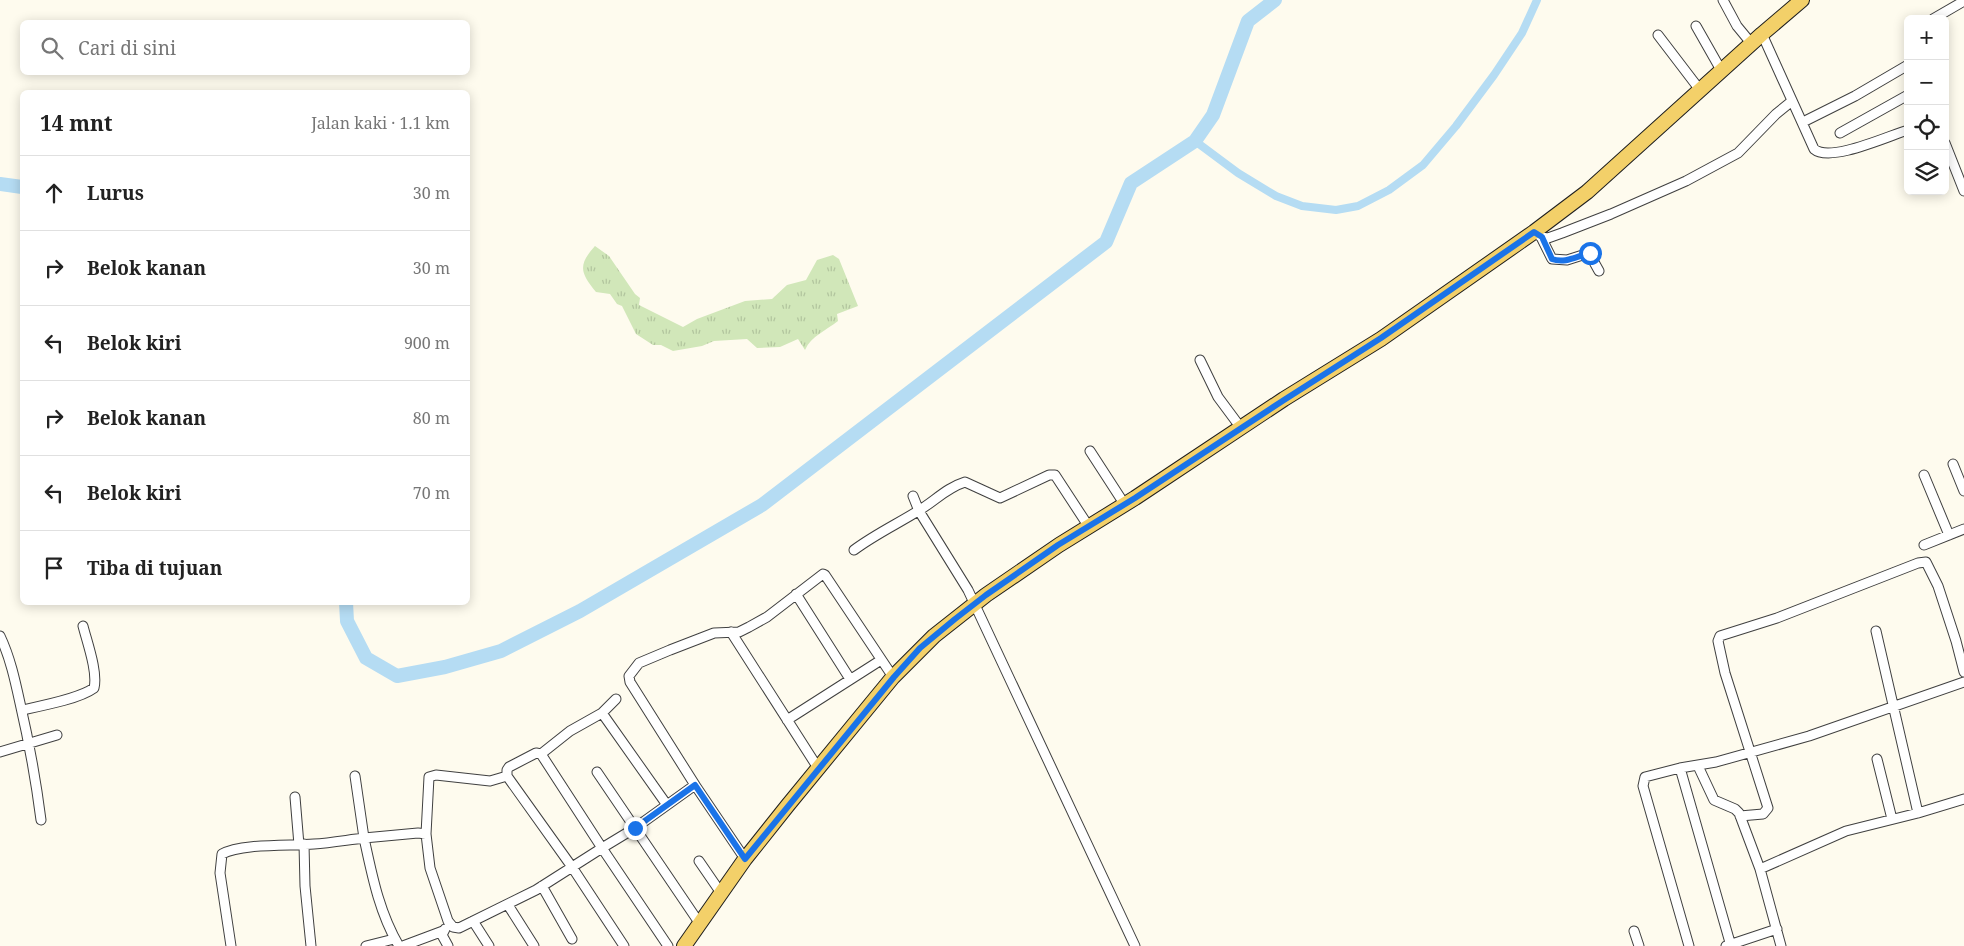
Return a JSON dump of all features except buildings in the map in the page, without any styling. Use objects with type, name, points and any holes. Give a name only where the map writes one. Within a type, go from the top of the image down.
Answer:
[{"type":"main road","points":[[684,946],[745,859],[894,677],[927,642],[986,595],[1058,545],[1125,504],[1538,234],[1799,1]]},
{"type":"street","points":[[1723,0],[1737,26],[1756,39],[1795,105],[1814,148],[1823,153],[1857,148],[1904,131]]},
{"type":"street","points":[[1940,15],[1964,1]]},
{"type":"street","points":[[1696,26],[1721,70]]},
{"type":"street","points":[[1658,35],[1700,90]]},
{"type":"street","points":[[1803,122],[1855,96],[1904,67]]},
{"type":"street","points":[[1840,133],[1904,97]]},
{"type":"street","points":[[1538,234],[1548,238],[1555,236],[1686,181],[1729,158],[1746,146],[1762,128],[1795,105]]},
{"type":"street","points":[[1948,150],[1964,191]]},
{"type":"street","points":[[1538,234],[1552,259],[1568,260],[1590,253],[1599,271]]},
{"type":"street","points":[[1200,360],[1218,397],[1240,428]]},
{"type":"street","points":[[1090,451],[1125,504]]},
{"type":"street","points":[[1953,464],[1964,491]]},
{"type":"street","points":[[854,550],[889,527],[919,511],[942,492],[965,482],[1000,498],[1051,474],[1057,477],[1089,527]]},
{"type":"street","points":[[1924,475],[1949,535]]},
{"type":"street","points":[[913,496],[919,511],[952,561],[974,605],[1135,946]]},
{"type":"street","points":[[1924,545],[1964,529]]},
{"type":"street","points":[[1740,816],[1763,814],[1768,808],[1725,673],[1718,641],[1720,636],[1778,618],[1918,563],[1926,562],[1938,586],[1964,672]]},
{"type":"street","points":[[745,859],[695,785],[630,682],[629,676],[639,663],[714,633],[739,632],[767,617],[820,575],[825,575],[894,677]]},
{"type":"street","points":[[796,594],[850,679]]},
{"type":"street","points":[[22,710],[51,704],[83,694],[94,688],[90,653],[83,626]]},
{"type":"street","points":[[1876,631],[1918,813]]},
{"type":"street","points":[[731,632],[818,768]]},
{"type":"street","points":[[1,641],[22,710],[37,781],[41,820]]},
{"type":"street","points":[[787,720],[881,660]]},
{"type":"street","points":[[1689,946],[1643,786],[1645,777],[1680,768],[1698,766],[1809,736],[1964,682]]},
{"type":"street","points":[[616,700],[602,712],[570,731],[541,754],[536,753],[509,767],[507,776],[572,867],[624,946]]},
{"type":"street","points":[[602,712],[667,805]]},
{"type":"street","points":[[0,752],[57,735]]},
{"type":"street","points":[[541,754],[668,946]]},
{"type":"street","points":[[1877,759],[1892,819]]},
{"type":"street","points":[[1698,766],[1714,800],[1735,809],[1740,816],[1760,869],[1778,929],[1781,946]]},
{"type":"street","points":[[1680,768],[1730,945],[1778,929]]},
{"type":"street","points":[[598,772],[700,924]]},
{"type":"street","points":[[355,776],[364,838],[380,904],[389,930],[397,942],[366,946]]},
{"type":"street","points":[[507,776],[490,781],[447,776],[431,776],[428,779],[426,834],[430,868],[453,927],[459,928],[508,905],[542,886],[635,828],[695,785]]},
{"type":"street","points":[[295,796],[302,844],[310,946]]},
{"type":"street","points":[[1760,869],[1846,831],[1964,799]]},
{"type":"street","points":[[231,946],[220,873],[222,854],[233,850],[418,833],[426,834]]},
{"type":"street","points":[[699,862],[721,894]]},
{"type":"street","points":[[542,886],[572,939]]},
{"type":"street","points":[[508,905],[534,946]]},
{"type":"street","points":[[473,921],[489,946]]},
{"type":"street","points":[[403,946],[442,931],[450,923]]},
{"type":"street","points":[[442,931],[443,938],[448,946]]},
{"type":"street","points":[[1634,931],[1639,946]]},
{"type":"green space","points":[[595,246],[609,256],[635,294],[640,298],[639,305],[683,327],[697,319],[745,301],[772,299],[787,285],[806,280],[817,260],[833,255],[839,259],[858,306],[837,314],[838,321],[815,337],[805,350],[798,339],[780,347],[757,348],[747,339],[714,341],[702,346],[673,351],[661,345],[653,345],[636,334],[622,306],[617,304],[610,294],[596,292],[587,280],[583,264]]},
{"type":"waterway","points":[[346,605],[347,621],[366,658],[397,676],[445,667],[501,651],[580,611],[762,505],[1106,242],[1131,183],[1195,141],[1213,115],[1248,21],[1275,0]]},
{"type":"waterway","points":[[1195,141],[1238,173],[1276,196],[1302,206],[1336,210],[1358,206],[1389,190],[1423,165],[1456,126],[1494,75],[1522,33],[1537,0]]},
{"type":"waterway","points":[[0,184],[20,187]]},
{"type":"route","points":[[635,828],[695,785],[745,859],[870,704],[920,648],[986,595],[1058,545],[1135,498],[1381,338],[1474,276],[1534,232],[1542,237],[1552,259],[1562,261],[1590,253]]}]
